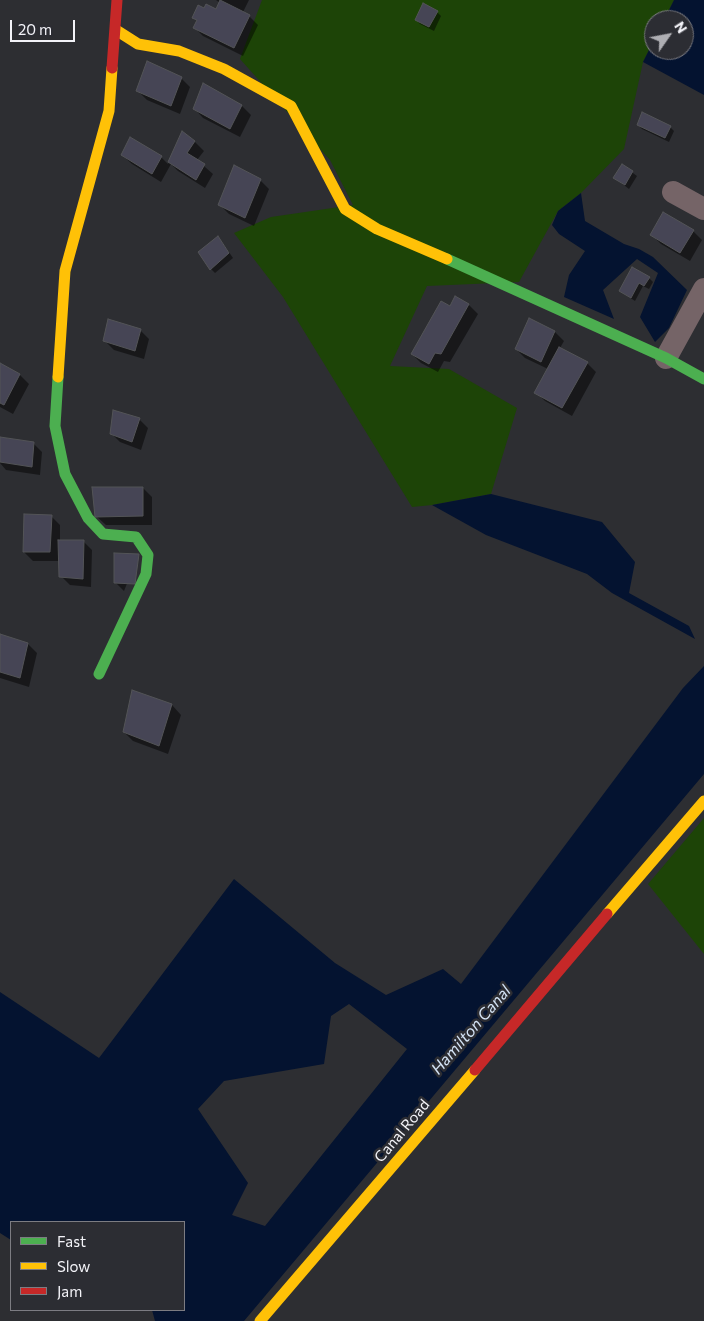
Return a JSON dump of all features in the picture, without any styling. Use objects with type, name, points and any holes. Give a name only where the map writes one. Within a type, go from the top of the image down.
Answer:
[{"type":"street","points":[[99,674],[146,574],[148,555],[136,537],[103,534],[88,518],[65,474],[55,426],[65,271],[108,111],[117,0]]},
{"type":"street","points":[[116,30],[138,44],[179,51],[224,69],[291,106],[345,208],[377,229],[424,248],[666,358],[704,379]]},
{"type":"street","points":[[673,192],[704,209]]},
{"type":"street","points":[[666,358],[704,289]]},
{"type":"street","name":"Canal Road","points":[[260,1321],[704,801]]},
{"type":"green space","points":[[262,0],[674,0],[669,10],[644,10],[644,60],[624,149],[581,193],[558,211],[519,282],[427,286],[390,366],[449,369],[517,408],[491,494],[412,507],[283,297],[234,233],[271,217],[353,205],[330,160],[240,59]]},
{"type":"green space","points":[[704,818],[704,954],[648,884]]},
{"type":"water","points":[[674,0],[704,0],[704,95],[643,62],[644,60],[694,60],[694,10],[669,10]]},
{"type":"water","points":[[581,193],[585,221],[624,244],[639,249],[653,257],[687,290],[669,328],[655,342],[640,317],[658,273],[637,259],[603,290],[614,319],[564,297],[569,275],[585,251],[559,234],[552,225],[558,211]]},
{"type":"water","points":[[491,494],[602,522],[635,562],[629,593],[689,626],[695,639],[612,593],[587,574],[486,535],[432,505]]},
{"type":"water","name":"Hamilton Canal","points":[[704,666],[704,774],[244,1321],[155,1321],[152,1311],[185,1311],[185,1221],[10,1221],[10,1239],[0,1233],[0,992],[99,1058],[234,879],[335,963],[386,995],[443,969],[461,984],[683,688]],"holes":[[[349,1004],[407,1049],[265,1226],[232,1215],[248,1183],[198,1109],[224,1081],[324,1064],[331,1016]]]},
{"type":"building","points":[[220,0],[250,15],[234,48],[193,28],[197,20],[192,18],[198,5],[204,8],[206,4],[216,9]]},
{"type":"building","points":[[423,3],[438,11],[429,27],[415,20]]},
{"type":"building","points":[[147,61],[182,77],[171,106],[136,91]]},
{"type":"building","points":[[203,83],[242,105],[230,129],[193,109]]},
{"type":"building","points":[[642,112],[671,126],[665,138],[637,125]]},
{"type":"building","points":[[182,131],[195,141],[187,153],[205,164],[196,180],[168,162]]},
{"type":"building","points":[[130,137],[162,156],[152,174],[121,155]]},
{"type":"building","points":[[622,164],[633,171],[625,185],[613,178]]},
{"type":"building","points":[[234,165],[261,179],[245,218],[218,205]]},
{"type":"building","points":[[663,212],[694,230],[680,253],[650,235]]},
{"type":"building","points":[[218,236],[229,253],[210,270],[198,252]]},
{"type":"building","points":[[632,267],[650,277],[644,286],[639,283],[631,298],[619,291]]},
{"type":"building","points":[[455,296],[469,304],[441,354],[435,353],[429,364],[411,354],[441,301],[450,306]]},
{"type":"building","points":[[529,318],[555,331],[541,362],[515,349]]},
{"type":"building","points":[[108,319],[141,329],[135,351],[103,341]]},
{"type":"building","points":[[559,347],[588,362],[562,408],[534,393]]},
{"type":"building","points":[[0,363],[20,374],[4,405],[0,403]]},
{"type":"building","points":[[113,410],[140,418],[132,442],[110,434]]},
{"type":"building","points":[[0,437],[34,442],[32,467],[0,462]]},
{"type":"building","points":[[92,487],[143,487],[143,516],[95,517]]},
{"type":"building","points":[[24,514],[52,515],[50,552],[23,552]]},
{"type":"building","points":[[58,540],[84,540],[83,579],[59,577]]},
{"type":"building","points":[[114,553],[139,554],[135,584],[114,583]]},
{"type":"building","points":[[0,634],[28,643],[20,678],[0,672]]},
{"type":"building","points":[[132,690],[172,704],[159,746],[123,732]]},
{"type":"traffic: fast","points":[[447,259],[666,358],[704,379]]},
{"type":"traffic: fast","points":[[58,377],[55,426],[65,474],[88,518],[103,534],[136,537],[148,555],[146,574],[99,674]]},
{"type":"traffic: slow","points":[[116,30],[138,44],[179,51],[224,69],[291,106],[345,209],[377,229],[447,259]]},
{"type":"traffic: slow","points":[[58,377],[65,271],[109,111],[112,68]]},
{"type":"traffic: slow","points":[[607,914],[704,801]]},
{"type":"traffic: slow","points":[[260,1321],[475,1070]]},
{"type":"traffic: jam","points":[[112,68],[117,0]]},
{"type":"traffic: jam","points":[[475,1070],[607,914]]}]
